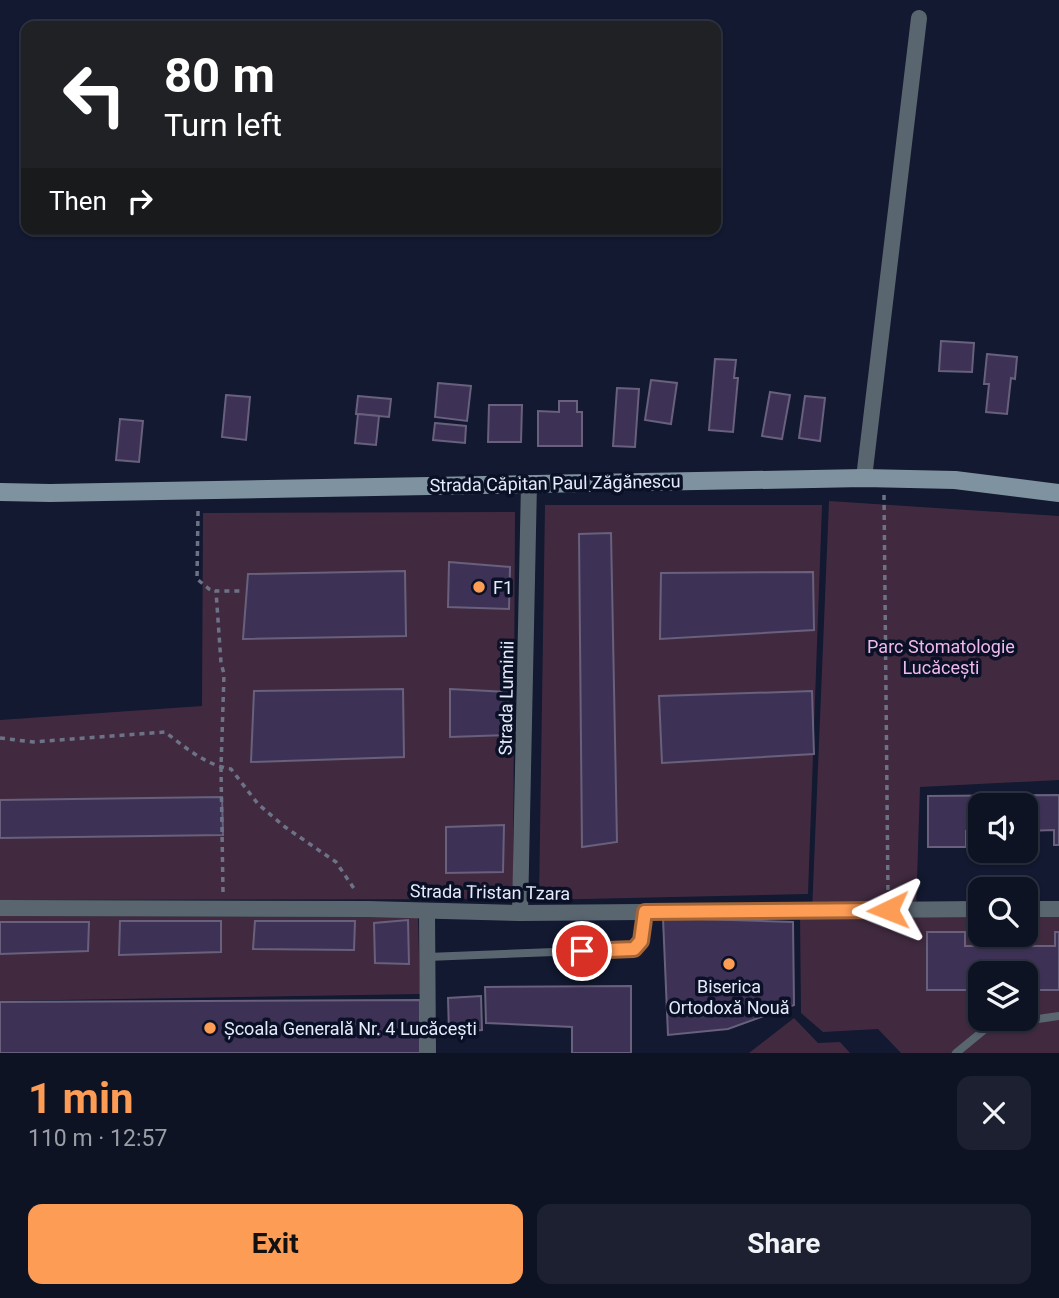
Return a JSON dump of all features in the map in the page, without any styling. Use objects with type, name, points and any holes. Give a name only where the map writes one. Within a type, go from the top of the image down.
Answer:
[{"type":"main road","name":"Strada Căpitan Paul Zăgănescu","points":[[0,492],[883,478],[955,481],[1059,492]]},
{"type":"main road","name":"Strada Căpitan Paul Zăgănescu","points":[[0,502],[50,493]]},
{"type":"street","points":[[864,478],[919,18]]},
{"type":"street","name":"Strada Luminii","points":[[520,913],[529,483]]},
{"type":"street","name":"Strada Tristan Tzara","points":[[0,908],[368,909],[520,913],[968,909]]},
{"type":"street","points":[[1038,909],[1059,909]]},
{"type":"street","points":[[427,911],[428,1053]]},
{"type":"lane","points":[[427,957],[634,949],[641,941],[645,912]]},
{"type":"lane","points":[[956,1053],[989,1026],[1059,1016]]},
{"type":"path","points":[[883,478],[888,910]]},
{"type":"path","points":[[198,511],[197,579],[216,591],[242,591]]},
{"type":"path","points":[[216,591],[224,674],[221,768],[223,909]]},
{"type":"path","points":[[0,738],[33,743],[165,732],[188,750],[221,768],[231,769],[258,804],[285,827],[336,862],[368,909]]},
{"type":"green space","name":"Parc Stomatologie Lucăcești","points":[[829,501],[1059,516],[1059,780],[920,787],[916,910],[812,912]]},
{"type":"green space","points":[[545,505],[822,505],[808,894],[539,900]]},
{"type":"green space","points":[[515,512],[513,899],[0,900],[0,720],[202,706],[203,513]]},
{"type":"green space","points":[[1059,911],[1059,1053],[901,1053],[878,1029],[823,1032],[801,1013],[800,916],[968,913],[968,947],[1038,947],[1038,912]]},
{"type":"green space","points":[[0,916],[418,917],[420,994],[0,1001]]},
{"type":"green space","points":[[794,1018],[818,1043],[840,1042],[850,1053],[749,1053]]},
{"type":"building","points":[[941,341],[974,343],[972,372],[939,371]]},
{"type":"building","points":[[987,354],[1017,357],[1015,379],[1011,378],[1007,414],[986,412],[989,384],[984,384]]},
{"type":"building","points":[[715,359],[736,360],[734,378],[738,378],[733,432],[709,430]]},
{"type":"building","points":[[651,380],[677,383],[671,424],[645,420]]},
{"type":"building","points":[[438,383],[471,386],[467,421],[435,417]]},
{"type":"building","points":[[617,388],[639,389],[635,447],[613,446]]},
{"type":"building","points":[[770,392],[790,395],[782,439],[762,436]]},
{"type":"building","points":[[226,395],[250,397],[246,440],[222,437]]},
{"type":"building","points":[[358,396],[391,399],[389,417],[356,414]]},
{"type":"building","points":[[805,396],[825,398],[820,441],[799,438]]},
{"type":"building","points":[[559,401],[577,401],[577,412],[582,412],[582,446],[538,446],[538,411],[559,412]]},
{"type":"building","points":[[489,405],[522,405],[521,442],[488,442]]},
{"type":"building","points":[[358,414],[379,416],[376,445],[355,443]]},
{"type":"building","points":[[120,419],[143,421],[139,462],[116,460]]},
{"type":"building","points":[[435,423],[466,426],[465,443],[433,440]]},
{"type":"building","points":[[611,533],[617,842],[582,847],[579,534]]},
{"type":"building","name":"F1","points":[[449,562],[510,567],[509,609],[448,607]]},
{"type":"building","points":[[405,571],[406,636],[243,639],[248,574]]},
{"type":"building","points":[[813,572],[814,630],[660,639],[661,573]]},
{"type":"building","points":[[403,689],[404,757],[251,762],[254,691]]},
{"type":"building","points":[[450,689],[508,692],[508,735],[450,737]]},
{"type":"building","points":[[812,691],[814,754],[662,763],[659,696]]},
{"type":"building","points":[[1038,795],[1059,795],[1059,845],[1054,845],[1054,830],[1038,831]]},
{"type":"building","points":[[928,796],[968,796],[966,847],[928,847]]},
{"type":"building","points":[[222,797],[223,835],[0,838],[0,800]]},
{"type":"building","points":[[504,825],[503,872],[446,873],[446,827]]},
{"type":"building","name":"Biserica Ortodoxă Nouă","points":[[663,918],[793,922],[794,1005],[728,1029],[668,1035]]},
{"type":"building","points":[[408,920],[409,964],[375,963],[374,923]]},
{"type":"building","points":[[120,921],[221,921],[221,952],[119,955]]},
{"type":"building","points":[[255,921],[355,921],[354,950],[253,949]]},
{"type":"building","points":[[0,922],[89,922],[88,951],[0,954]]},
{"type":"building","points":[[927,932],[965,932],[965,946],[968,947],[1038,947],[1055,946],[1055,932],[1059,932],[1059,990],[1038,990],[1038,961],[968,961],[968,990],[927,990]]},
{"type":"building","points":[[631,986],[631,1053],[572,1053],[572,1027],[486,1023],[485,987]]},
{"type":"building","points":[[481,996],[482,1030],[449,1033],[448,998]]},
{"type":"building","name":"Școala Generală Nr. 4 Lucăcești","points":[[420,1000],[420,1053],[0,1053],[0,1002]]},
{"type":"place","name":"F1","points":[[479,587]]},
{"type":"place","name":"Biserica Ortodoxă Nouă","points":[[729,964]]},
{"type":"place","name":"Școala Generală Nr. 4 Lucăcești","points":[[210,1028]]},
{"type":"route","points":[[582,951],[634,949],[641,941],[645,912],[888,910]]}]
